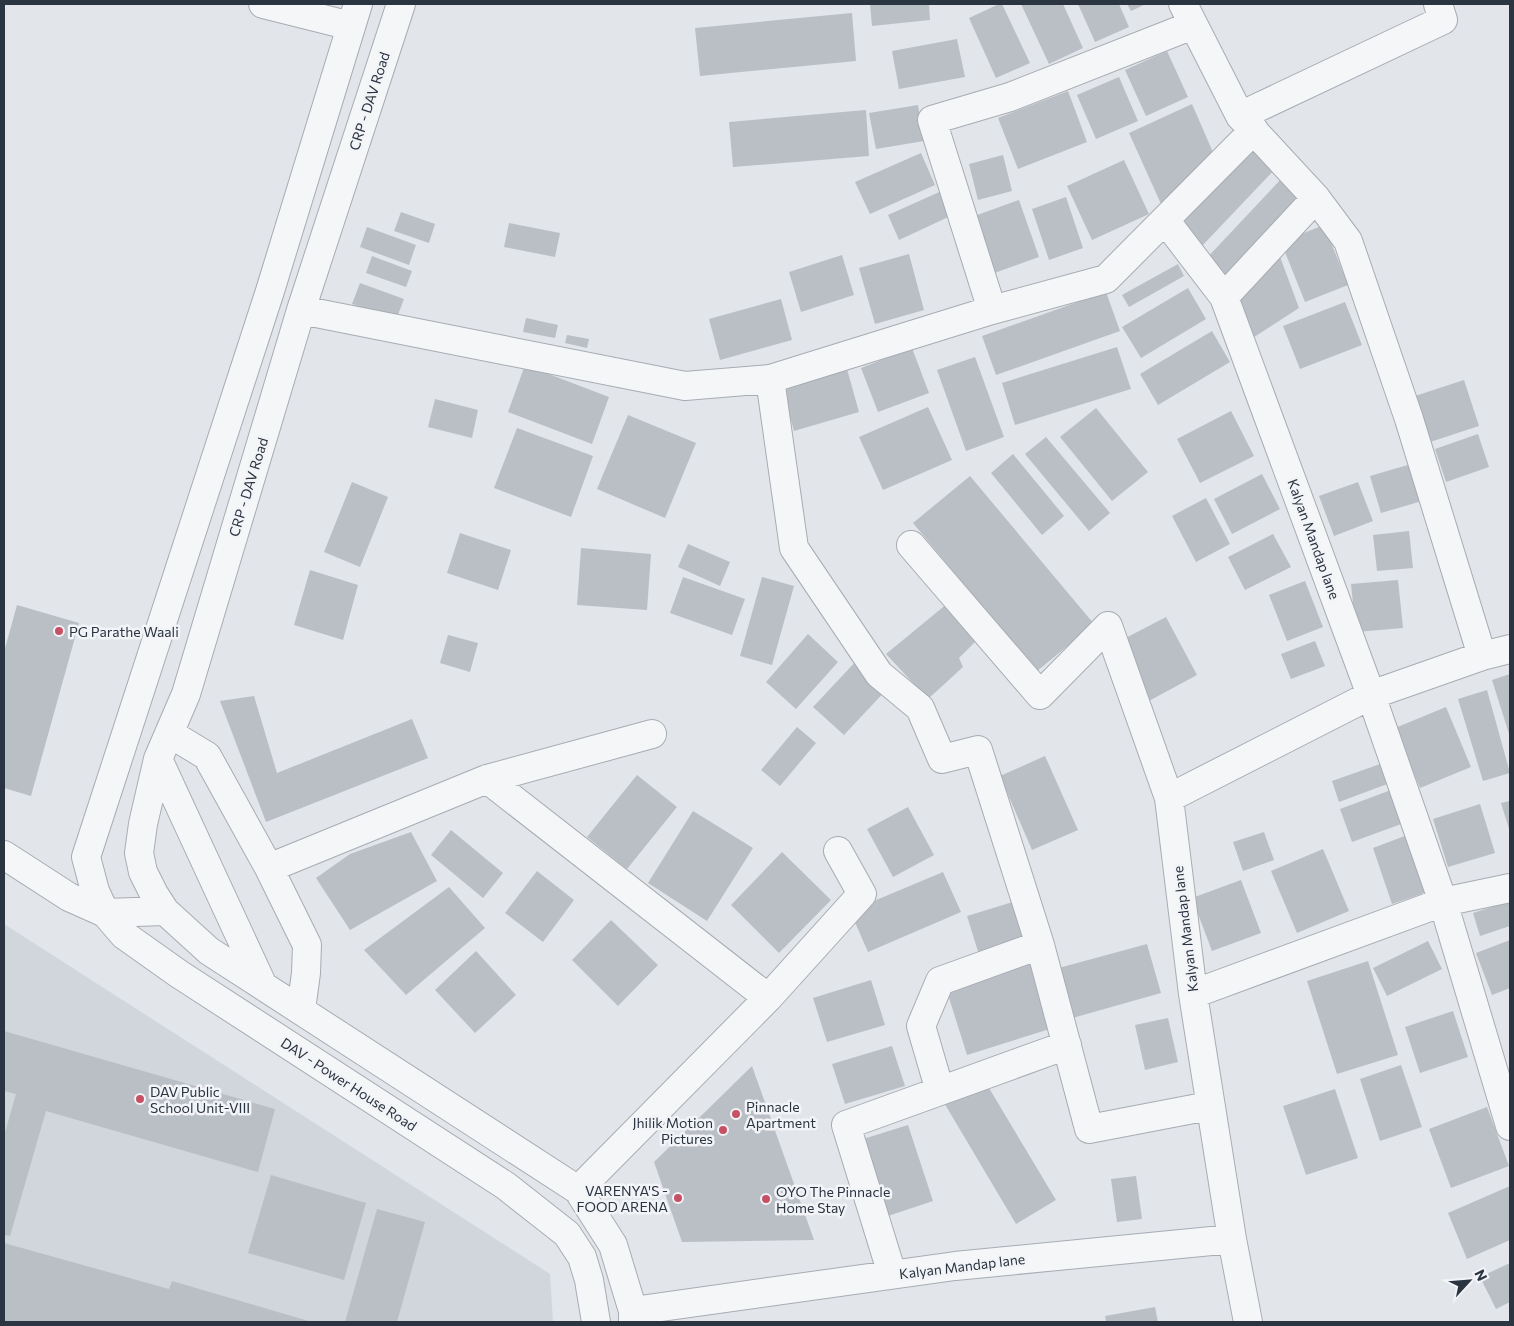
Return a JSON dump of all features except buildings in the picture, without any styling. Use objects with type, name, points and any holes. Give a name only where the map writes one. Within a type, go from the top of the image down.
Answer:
[{"type":"street","points":[[263,4],[354,15]]},
{"type":"street","name":"CRP - DAV Road","points":[[263,986],[209,951],[165,911],[143,872],[139,853],[143,824],[158,759],[186,694],[301,310],[400,4]]},
{"type":"street","points":[[301,310],[685,386],[770,379],[992,310],[1106,279],[1165,220],[1247,123],[1443,20],[1438,4]]},
{"type":"street","points":[[992,310],[932,120],[1010,97],[1188,14],[1247,123],[1316,198],[1348,241],[1409,419],[1482,656]]},
{"type":"street","name":"DAV - Power House Road","points":[[354,15],[270,291],[86,857],[95,892],[105,912],[124,935],[179,974],[506,1186],[567,1234],[582,1257],[589,1280],[596,1322]]},
{"type":"street","points":[[1224,297],[1316,198]]},
{"type":"street","name":"Kalyan Mandap lane","points":[[1165,220],[1224,297],[1371,695],[1443,902],[1510,1126]]},
{"type":"street","points":[[770,379],[794,548],[879,674],[920,708],[942,759],[978,750],[1040,945],[1089,1129],[1209,1106]]},
{"type":"street","name":"Kalyan Mandap lane","points":[[633,1316],[892,1274],[955,1266],[1232,1239],[1192,994],[1169,798],[1108,626],[1040,695],[911,545]]},
{"type":"street","points":[[1169,798],[1371,695],[1482,656],[1510,649]]},
{"type":"street","points":[[169,733],[207,756],[270,868],[306,945],[306,972],[301,1010]]},
{"type":"street","points":[[270,868],[487,780],[652,734]]},
{"type":"street","points":[[158,759],[263,986],[578,1190],[613,1244],[633,1316]]},
{"type":"street","points":[[487,780],[768,998]]},
{"type":"street","points":[[578,1190],[768,998],[862,894],[838,851]]},
{"type":"street","points":[[4,855],[69,897],[105,912],[165,911]]},
{"type":"street","points":[[1192,994],[1443,902],[1510,888]]},
{"type":"street","points":[[940,1091],[921,1026],[940,981],[1040,945]]},
{"type":"street","points":[[892,1274],[846,1125],[1068,1045]]},
{"type":"street","points":[[1232,1239],[1248,1322]]},
{"type":"shaded area","name":"DAV Public School Unit-VIII","points":[[4,924],[550,1274],[553,1322],[4,1322]]},
{"type":"place","name":"PG Parathe Waali","points":[[59,631]]},
{"type":"place","name":"DAV Public School Unit-VIII","points":[[140,1099]]},
{"type":"place","name":"Pinnacle Apartment","points":[[736,1114]]},
{"type":"place","name":"Jhilik Motion Pictures","points":[[723,1130]]},
{"type":"place","name":"VARENYA'S - FOOD ARENA","points":[[678,1198]]},
{"type":"place","name":"OYO The Pinnacle Home Stay","points":[[766,1199]]}]
